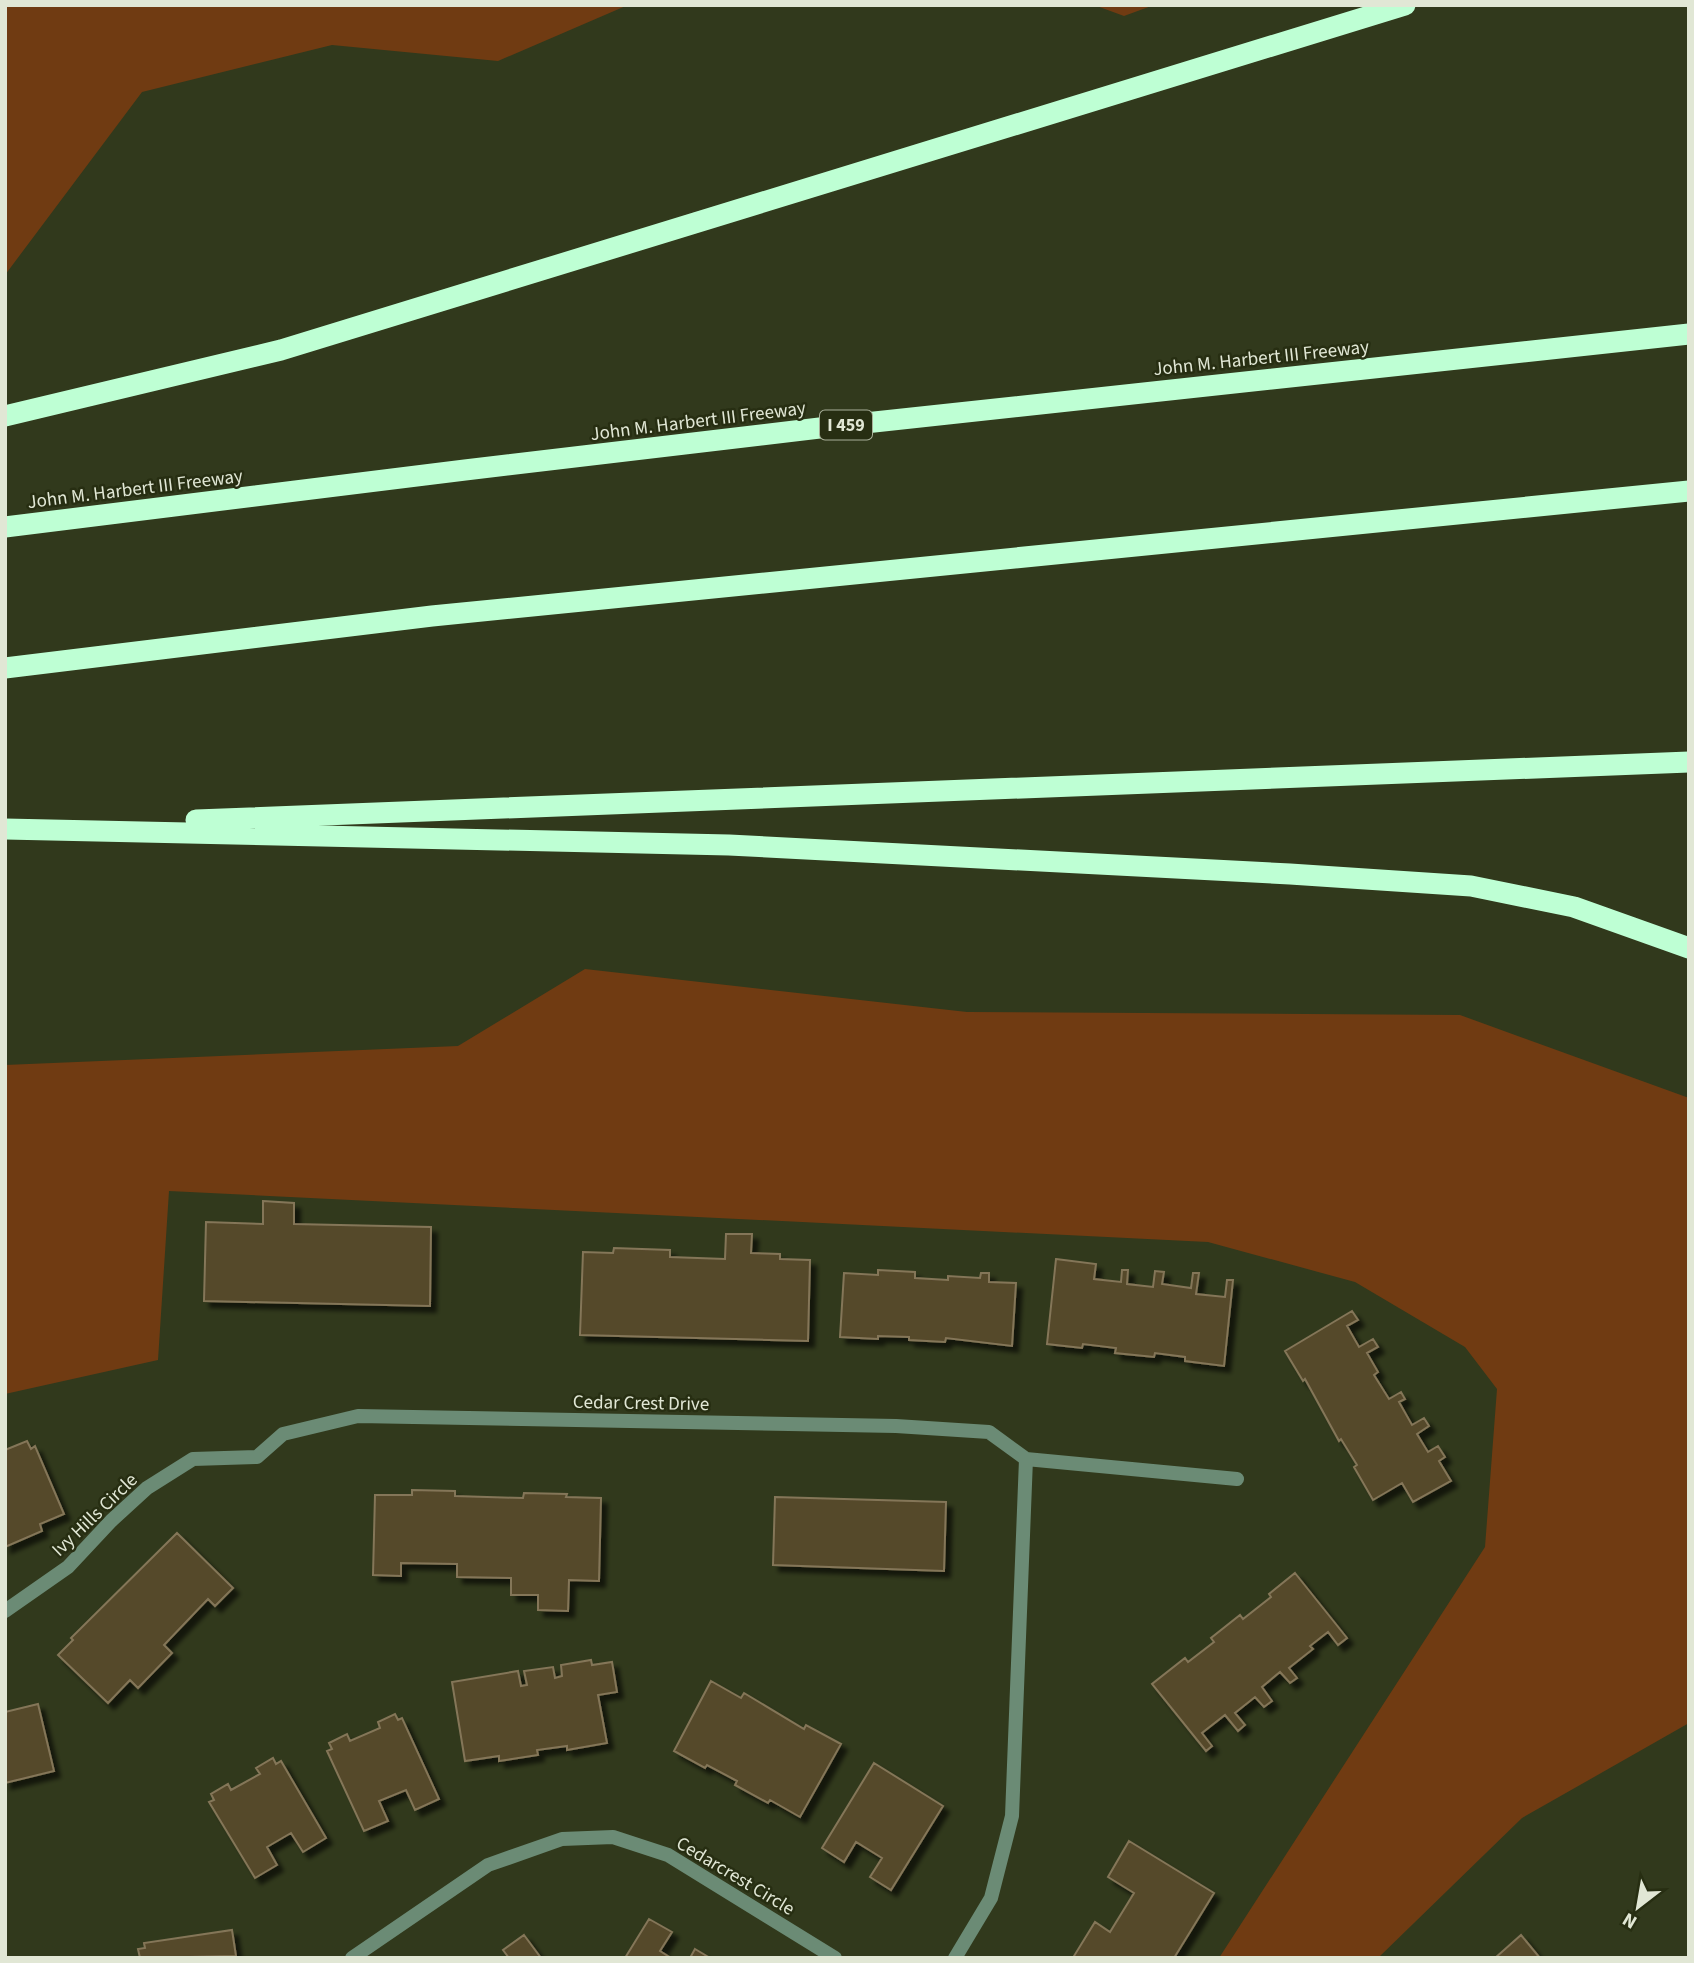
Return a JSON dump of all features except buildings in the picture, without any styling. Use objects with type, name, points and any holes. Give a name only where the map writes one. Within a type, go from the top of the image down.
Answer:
[{"type":"highway","points":[[5,416],[281,350],[1405,5]]},
{"type":"highway","name":"John M. Harbert III Freeway","points":[[5,527],[815,429],[1689,334]]},
{"type":"highway","points":[[5,668],[432,616],[1689,491]]},
{"type":"highway","points":[[5,828],[1689,762]]},
{"type":"highway","points":[[5,828],[729,845],[1457,885],[1574,907],[1689,948]]},
{"type":"street","name":"Cedar Crest Drive","points":[[257,1457],[284,1434],[358,1416],[896,1426],[989,1432],[1026,1459]]},
{"type":"street","name":"Ivy Hills Circle","points":[[5,1611],[68,1567],[111,1521],[147,1488],[192,1459],[257,1457]]},
{"type":"street","points":[[955,1958],[991,1898],[1012,1815],[1026,1459],[1237,1479]]},
{"type":"street","name":"Cedarcrest Circle","points":[[352,1958],[488,1865],[562,1839],[613,1837],[668,1855],[835,1958]]},
{"type":"shaded area","points":[[5,5],[628,5],[498,61],[332,45],[142,92],[5,275]]},
{"type":"shaded area","points":[[1094,5],[1154,5],[1124,16]]},
{"type":"shaded area","points":[[585,969],[967,1012],[1460,1015],[1689,1098],[1689,1723],[1522,1818],[1378,1958],[1219,1958],[1485,1547],[1497,1389],[1465,1347],[1355,1282],[1208,1242],[169,1191],[158,1360],[5,1394],[5,1065],[458,1046]]}]
